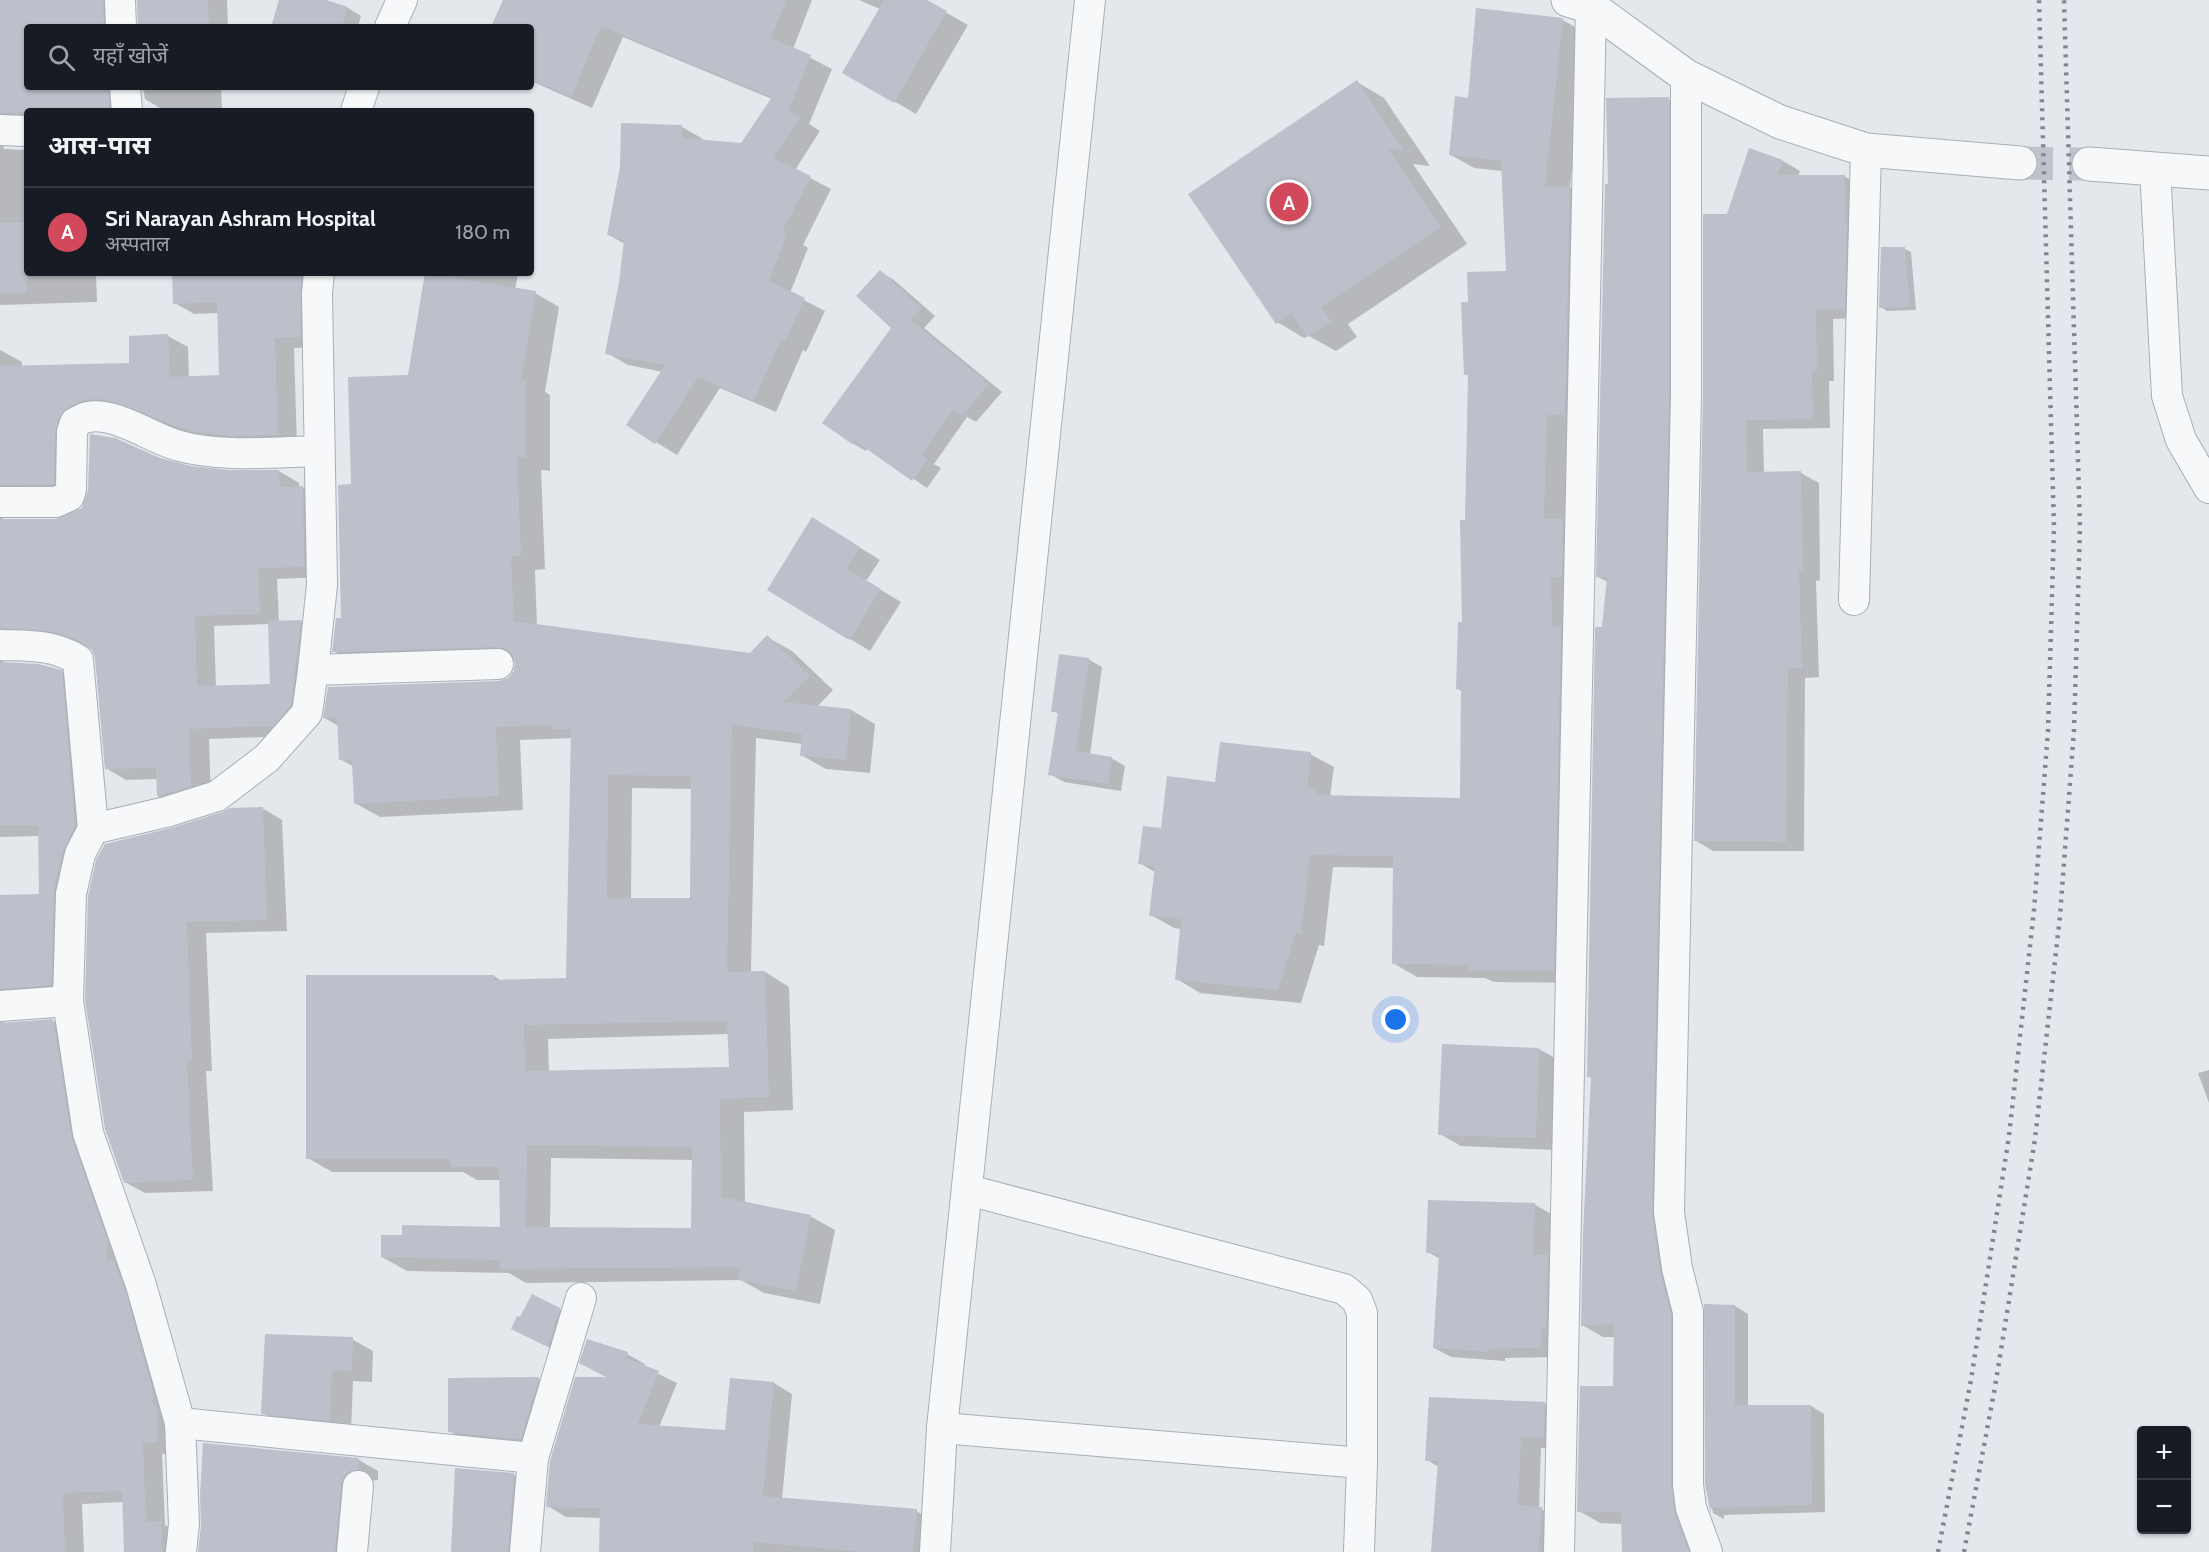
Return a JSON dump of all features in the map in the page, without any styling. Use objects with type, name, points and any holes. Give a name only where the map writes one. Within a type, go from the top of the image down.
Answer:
[{"type":"street","points":[[120,0],[122,24]]},
{"type":"street","points":[[391,24],[402,0]]},
{"type":"street","points":[[935,1552],[942,1428],[1090,0]]},
{"type":"street","points":[[1580,4],[1686,75],[1780,122],[1866,150],[2020,163]]},
{"type":"street","points":[[1559,1552],[1580,4]]},
{"type":"street","points":[[1686,75],[1686,394],[1669,1212],[1677,1268],[1688,1312],[1688,1485],[1691,1508],[1707,1552]]},
{"type":"street","points":[[125,90],[126,108]]},
{"type":"street","points":[[357,108],[363,90]]},
{"type":"street","points":[[0,130],[24,131]]},
{"type":"street","points":[[1854,600],[1866,150]]},
{"type":"street","points":[[2089,164],[2209,173]]},
{"type":"street","points":[[2155,168],[2167,396],[2181,440],[2209,488]]},
{"type":"street","points":[[93,829],[166,812],[217,796],[267,758],[307,713],[322,585],[317,293],[319,276]]},
{"type":"street","points":[[0,502],[56,502],[69,496],[72,432],[75,423],[87,417],[109,418],[195,450],[320,451]]},
{"type":"street","points":[[0,645],[52,648],[66,652],[78,660],[93,829],[80,854],[70,894],[68,1001],[88,1133],[141,1285],[180,1422],[184,1524],[182,1552]]},
{"type":"street","points":[[313,670],[498,664]]},
{"type":"street","points":[[0,1006],[68,1001]]},
{"type":"street","points":[[968,1190],[1344,1289],[1357,1300],[1362,1313],[1362,1463],[1359,1552]]},
{"type":"street","points":[[525,1552],[533,1458],[581,1298]]},
{"type":"street","points":[[180,1422],[533,1458]]},
{"type":"street","points":[[942,1428],[1362,1463]]},
{"type":"street","points":[[352,1552],[358,1486]]},
{"type":"building","points":[[0,0],[103,0],[104,24],[24,24],[24,90],[108,90],[110,108],[24,108],[24,113],[0,113]]},
{"type":"building","points":[[137,0],[208,0],[209,24],[138,24]]},
{"type":"building","points":[[279,0],[326,0],[348,7],[343,24],[272,24]]},
{"type":"building","points":[[503,0],[786,0],[771,38],[811,55],[789,110],[800,118],[773,158],[811,176],[782,232],[787,234],[769,281],[805,298],[785,341],[781,339],[754,401],[698,377],[655,444],[626,425],[665,365],[605,354],[619,282],[624,240],[607,235],[620,167],[621,123],[682,125],[682,138],[741,143],[772,97],[601,26],[571,97],[534,81],[534,24],[492,24]]},
{"type":"building","points":[[884,0],[927,0],[947,11],[894,103],[842,73]]},
{"type":"building","points":[[1476,8],[1563,18],[1545,187],[1570,186],[1565,415],[1547,415],[1544,519],[1563,519],[1562,577],[1551,577],[1552,626],[1561,626],[1554,970],[1469,970],[1469,965],[1392,964],[1393,856],[1310,855],[1301,934],[1296,933],[1278,990],[1175,980],[1181,919],[1149,916],[1155,866],[1138,864],[1143,826],[1161,828],[1167,776],[1215,782],[1220,742],[1311,752],[1307,788],[1318,789],[1317,795],[1460,798],[1461,690],[1456,689],[1458,622],[1462,622],[1460,520],[1465,520],[1468,374],[1464,375],[1461,302],[1468,302],[1467,272],[1506,271],[1501,161],[1449,155],[1455,96],[1468,98]]},
{"type":"building","points":[[1357,80],[1404,151],[1388,149],[1441,227],[1321,307],[1331,321],[1307,337],[1291,313],[1276,324],[1188,194]]},
{"type":"building","points":[[1669,97],[1669,394],[1652,1212],[1660,1271],[1671,1314],[1671,1487],[1675,1514],[1689,1552],[1622,1552],[1621,1512],[1577,1512],[1580,1386],[1613,1386],[1614,1324],[1581,1326],[1583,1231],[1591,1077],[1587,1077],[1595,627],[1602,627],[1607,577],[1596,577],[1605,184],[1608,184],[1606,98]]},
{"type":"building","points":[[1749,148],[1783,160],[1778,175],[1845,175],[1845,222],[1847,222],[1845,309],[1816,309],[1817,371],[1812,371],[1813,419],[1746,420],[1747,472],[1801,471],[1803,571],[1799,571],[1802,668],[1788,669],[1786,842],[1694,841],[1703,394],[1703,214],[1727,214]]},
{"type":"building","points":[[24,222],[24,276],[27,276],[27,293],[0,294],[0,223]]},
{"type":"building","points":[[1881,247],[1905,247],[1910,307],[1879,308]]},
{"type":"building","points":[[880,270],[922,308],[911,320],[989,384],[962,416],[953,409],[922,455],[928,459],[912,481],[854,440],[852,444],[822,423],[891,328],[856,296]]},
{"type":"building","points":[[172,276],[302,276],[300,337],[275,338],[278,435],[230,436],[196,432],[114,402],[98,399],[84,400],[67,408],[59,418],[55,432],[54,484],[0,485],[0,366],[129,363],[129,336],[168,334],[170,377],[219,375],[217,302],[173,304]]},
{"type":"building","points":[[424,276],[444,276],[536,291],[521,380],[526,380],[526,457],[517,457],[521,556],[511,556],[514,621],[750,653],[767,635],[810,676],[784,702],[851,709],[846,760],[800,756],[802,734],[732,725],[727,972],[765,971],[769,1097],[720,1099],[721,1197],[811,1215],[796,1291],[738,1280],[741,1267],[500,1269],[500,1260],[381,1257],[381,1235],[402,1235],[402,1225],[500,1227],[499,1167],[451,1167],[450,1159],[306,1159],[306,975],[494,975],[494,980],[566,978],[571,729],[553,729],[553,725],[496,727],[499,796],[354,804],[352,760],[339,760],[337,718],[323,718],[328,687],[499,681],[508,678],[515,664],[512,654],[506,649],[497,647],[332,652],[336,618],[341,618],[338,485],[351,484],[348,377],[408,375]],"holes":[[[608,775],[691,776],[690,898],[607,898]],[[727,1021],[729,1067],[525,1071],[524,1025]],[[527,1145],[692,1147],[691,1228],[526,1227]]]},
{"type":"building","points":[[90,434],[115,438],[160,458],[191,466],[228,470],[279,470],[280,487],[303,486],[304,567],[258,568],[260,614],[195,616],[197,686],[270,684],[268,621],[301,620],[291,705],[273,726],[189,729],[191,786],[157,796],[156,768],[105,769],[95,658],[92,650],[77,640],[55,632],[0,628],[0,519],[56,519],[82,508],[88,490]]},
{"type":"building","points":[[812,517],[860,547],[846,568],[881,589],[849,640],[767,590]]},
{"type":"building","points":[[1059,654],[1089,658],[1076,751],[1112,757],[1108,784],[1048,775],[1058,712],[1051,712]]},
{"type":"building","points":[[0,662],[38,664],[62,670],[75,826],[63,850],[54,890],[51,985],[0,989],[0,895],[39,894],[38,825],[0,826]]},
{"type":"building","points":[[263,807],[267,920],[187,922],[192,1060],[187,1060],[193,1180],[124,1183],[105,1129],[85,1000],[88,896],[96,860],[105,844],[171,828],[230,808]]},
{"type":"building","points":[[53,1019],[72,1138],[107,1239],[107,1261],[114,1261],[125,1290],[153,1391],[153,1405],[157,1406],[158,1442],[143,1443],[146,1522],[161,1521],[162,1552],[124,1552],[122,1491],[63,1493],[65,1552],[0,1552],[0,1023]]},
{"type":"building","points":[[1442,1044],[1539,1048],[1536,1138],[1438,1135]]},
{"type":"building","points":[[1428,1200],[1535,1203],[1533,1255],[1548,1255],[1546,1329],[1541,1329],[1541,1348],[1488,1349],[1488,1352],[1433,1348],[1439,1254],[1426,1253]]},
{"type":"building","points":[[532,1294],[560,1308],[548,1347],[511,1329]]},
{"type":"building","points":[[1704,1304],[1735,1305],[1735,1405],[1811,1405],[1812,1505],[1711,1508],[1711,1514],[1705,1484]]},
{"type":"building","points":[[265,1334],[353,1337],[352,1371],[332,1370],[330,1421],[261,1414]]},
{"type":"building","points":[[587,1339],[628,1352],[626,1358],[659,1371],[638,1424],[725,1430],[730,1378],[774,1382],[763,1496],[917,1509],[913,1552],[863,1552],[753,1542],[753,1552],[599,1552],[600,1508],[546,1507],[550,1461],[575,1377],[606,1377],[579,1363]]},
{"type":"building","points":[[539,1377],[521,1439],[448,1432],[448,1378]]},
{"type":"building","points":[[1429,1397],[1545,1402],[1544,1438],[1521,1437],[1518,1505],[1542,1507],[1538,1552],[1431,1552],[1438,1461],[1425,1461]]},
{"type":"building","points":[[203,1443],[359,1458],[358,1469],[344,1476],[341,1484],[335,1552],[198,1552],[201,1526]]},
{"type":"building","points":[[455,1468],[514,1473],[508,1552],[451,1552]]},
{"type":"tunnel","points":[[2020,163],[2089,164]]},
{"type":"railway","points":[[1938,1552],[1971,1380],[2009,1136],[2034,910],[2048,731],[2054,528],[2039,0]]},
{"type":"railway","points":[[1964,1552],[1995,1387],[2035,1139],[2060,916],[2074,730],[2080,527],[2064,0]]},
{"type":"place","name":"Sri Narayan Ashram Hospital","points":[[1289,202]]}]
